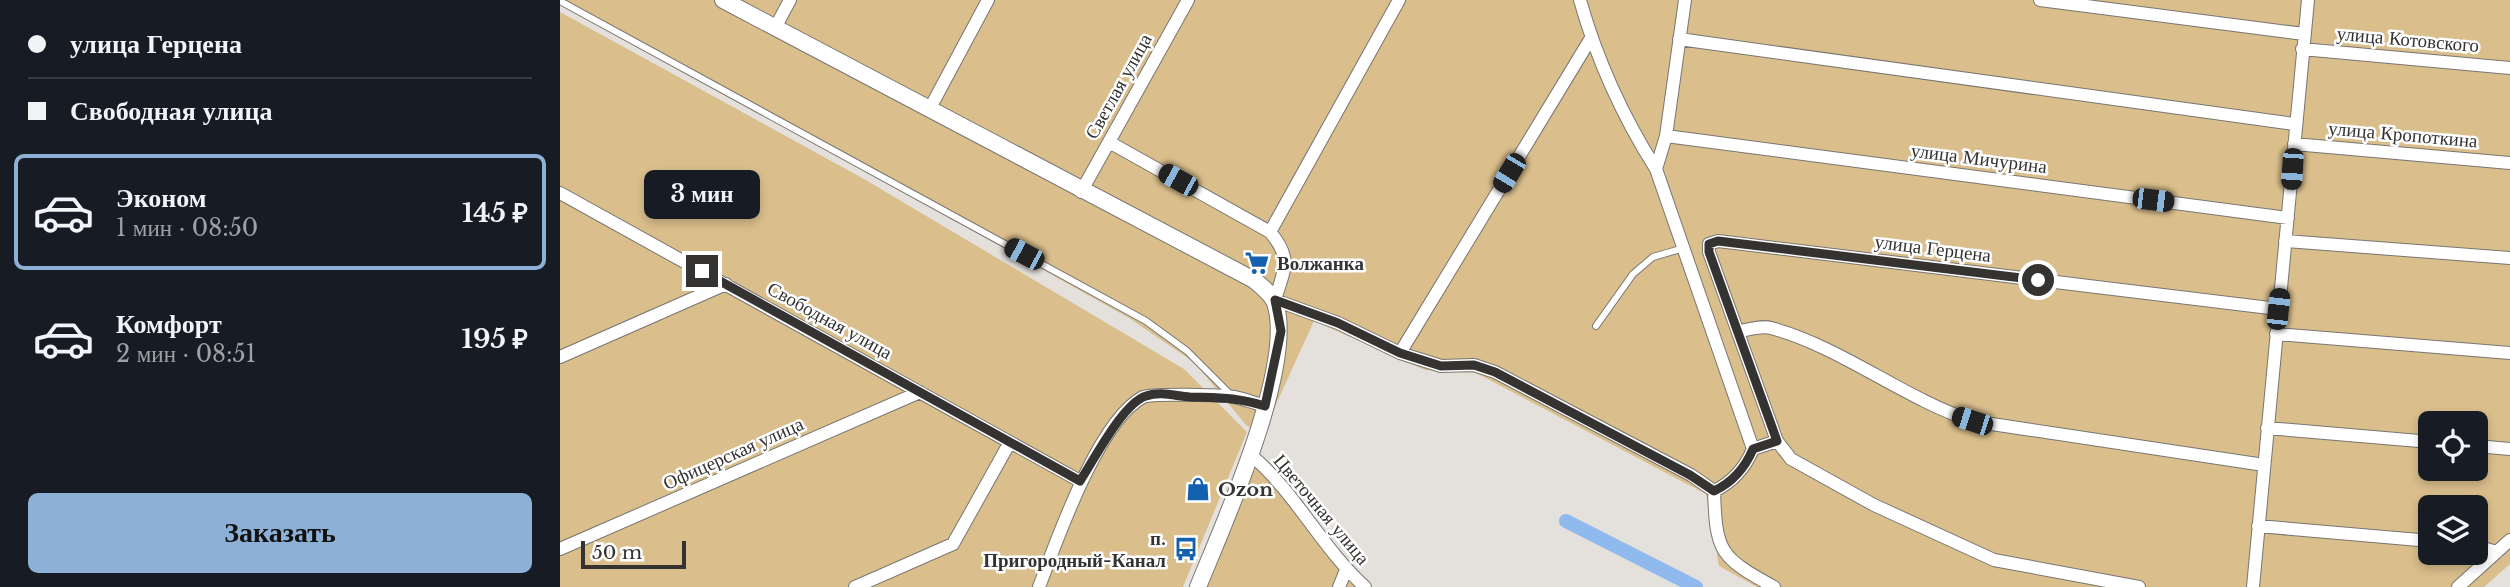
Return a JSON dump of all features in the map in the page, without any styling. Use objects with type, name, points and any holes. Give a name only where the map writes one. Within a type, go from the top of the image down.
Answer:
[{"type":"street","points":[[723,0],[1254,280],[1275,300],[1338,323],[1400,353],[1441,366],[1474,365],[1495,372],[1690,475],[1714,491]]},
{"type":"street","points":[[775,28],[790,0]]},
{"type":"street","points":[[929,110],[988,0]]},
{"type":"street","name":"Светлая улица","points":[[1081,191],[1188,0]]},
{"type":"street","points":[[1270,232],[1399,0]]},
{"type":"street","points":[[1580,0],[1591,38],[1633,133],[1656,169],[1753,449],[1747,464],[1727,485],[1714,491]]},
{"type":"street","points":[[1656,169],[1666,136],[1685,0]]},
{"type":"street","points":[[2040,0],[2304,34]]},
{"type":"street","points":[[2253,587],[2288,218],[2294,124],[2308,0]]},
{"type":"street","points":[[1400,353],[1591,38]]},
{"type":"street","points":[[1679,39],[2294,124]]},
{"type":"street","name":"улица Котовского","points":[[2302,49],[2510,68]]},
{"type":"street","name":"улица Мичурина","points":[[1666,136],[2288,218]]},
{"type":"street","points":[[1109,142],[1270,232],[1281,245],[1287,262],[1275,300],[1281,331],[1265,406],[1251,455],[1198,587]]},
{"type":"street","name":"улица Кропоткина","points":[[2294,144],[2510,163]]},
{"type":"street","name":"Свободная улица","points":[[560,193],[1080,481]]},
{"type":"street","name":"улица Герцена","points":[[1739,331],[1709,252],[1709,244],[1718,241],[2278,309]]},
{"type":"street","points":[[2285,241],[2510,258]]},
{"type":"street","points":[[560,357],[726,284]]},
{"type":"street","points":[[2139,587],[1994,560],[1874,505],[1791,459],[1777,441],[1739,331],[1769,327],[1855,363],[1941,411],[1972,421],[2264,465]]},
{"type":"street","points":[[2276,334],[2510,353]]},
{"type":"street","name":"Офицерская улица","points":[[560,549],[920,392]]},
{"type":"street","points":[[1038,587],[1080,481],[1119,420],[1144,396],[1164,393],[1187,397],[1233,396],[1265,406]]},
{"type":"street","points":[[2267,428],[2418,441]]},
{"type":"street","points":[[1753,449],[1777,441]]},
{"type":"street","points":[[855,587],[953,544],[1010,442]]},
{"type":"street","points":[[2488,447],[2510,449]]},
{"type":"street","name":"Цветочная улица","points":[[1251,455],[1274,475],[1346,570],[1364,587]]},
{"type":"street","points":[[1714,491],[1717,536],[1723,552],[1734,565],[1774,587]]},
{"type":"street","points":[[2258,526],[2418,540]]},
{"type":"street","points":[[2458,587],[2510,540]]},
{"type":"street","points":[[2488,549],[2497,552]]},
{"type":"street","points":[[1339,587],[1346,570]]},
{"type":"lane","points":[[560,1],[1146,321],[1188,351],[1233,396]]},
{"type":"lane","points":[[1596,326],[1633,274],[1654,257],[1684,248]]},
{"type":"shaded area","points":[[560,0],[2510,0],[2510,564],[2484,587],[1757,587],[1719,566],[1706,494],[1476,373],[1425,370],[1314,321],[1262,435],[1246,425],[1195,363],[1129,318]]},
{"type":"shaded area","points":[[560,12],[864,179],[1184,369],[1247,432],[1183,587],[560,587]]},
{"type":"shaded area","points":[[1251,455],[1364,587],[1198,587]]},
{"type":"waterway","points":[[1566,521],[1696,587]]},
{"type":"place","name":"Волжанка","points":[[1257,263]]},
{"type":"place","name":"Ozon","points":[[1198,489]]},
{"type":"place","name":"п. Пригородный-Канал","points":[[1186,549]]},
{"type":"route","points":[[702,271],[1080,481],[1119,420],[1144,396],[1164,393],[1187,397],[1233,396],[1265,406],[1281,331],[1275,300],[1338,323],[1400,353],[1441,366],[1474,365],[1495,372],[1690,475],[1714,491],[1727,485],[1747,464],[1753,449],[1777,441],[1709,252],[1709,244],[1718,241],[2038,280]]}]
